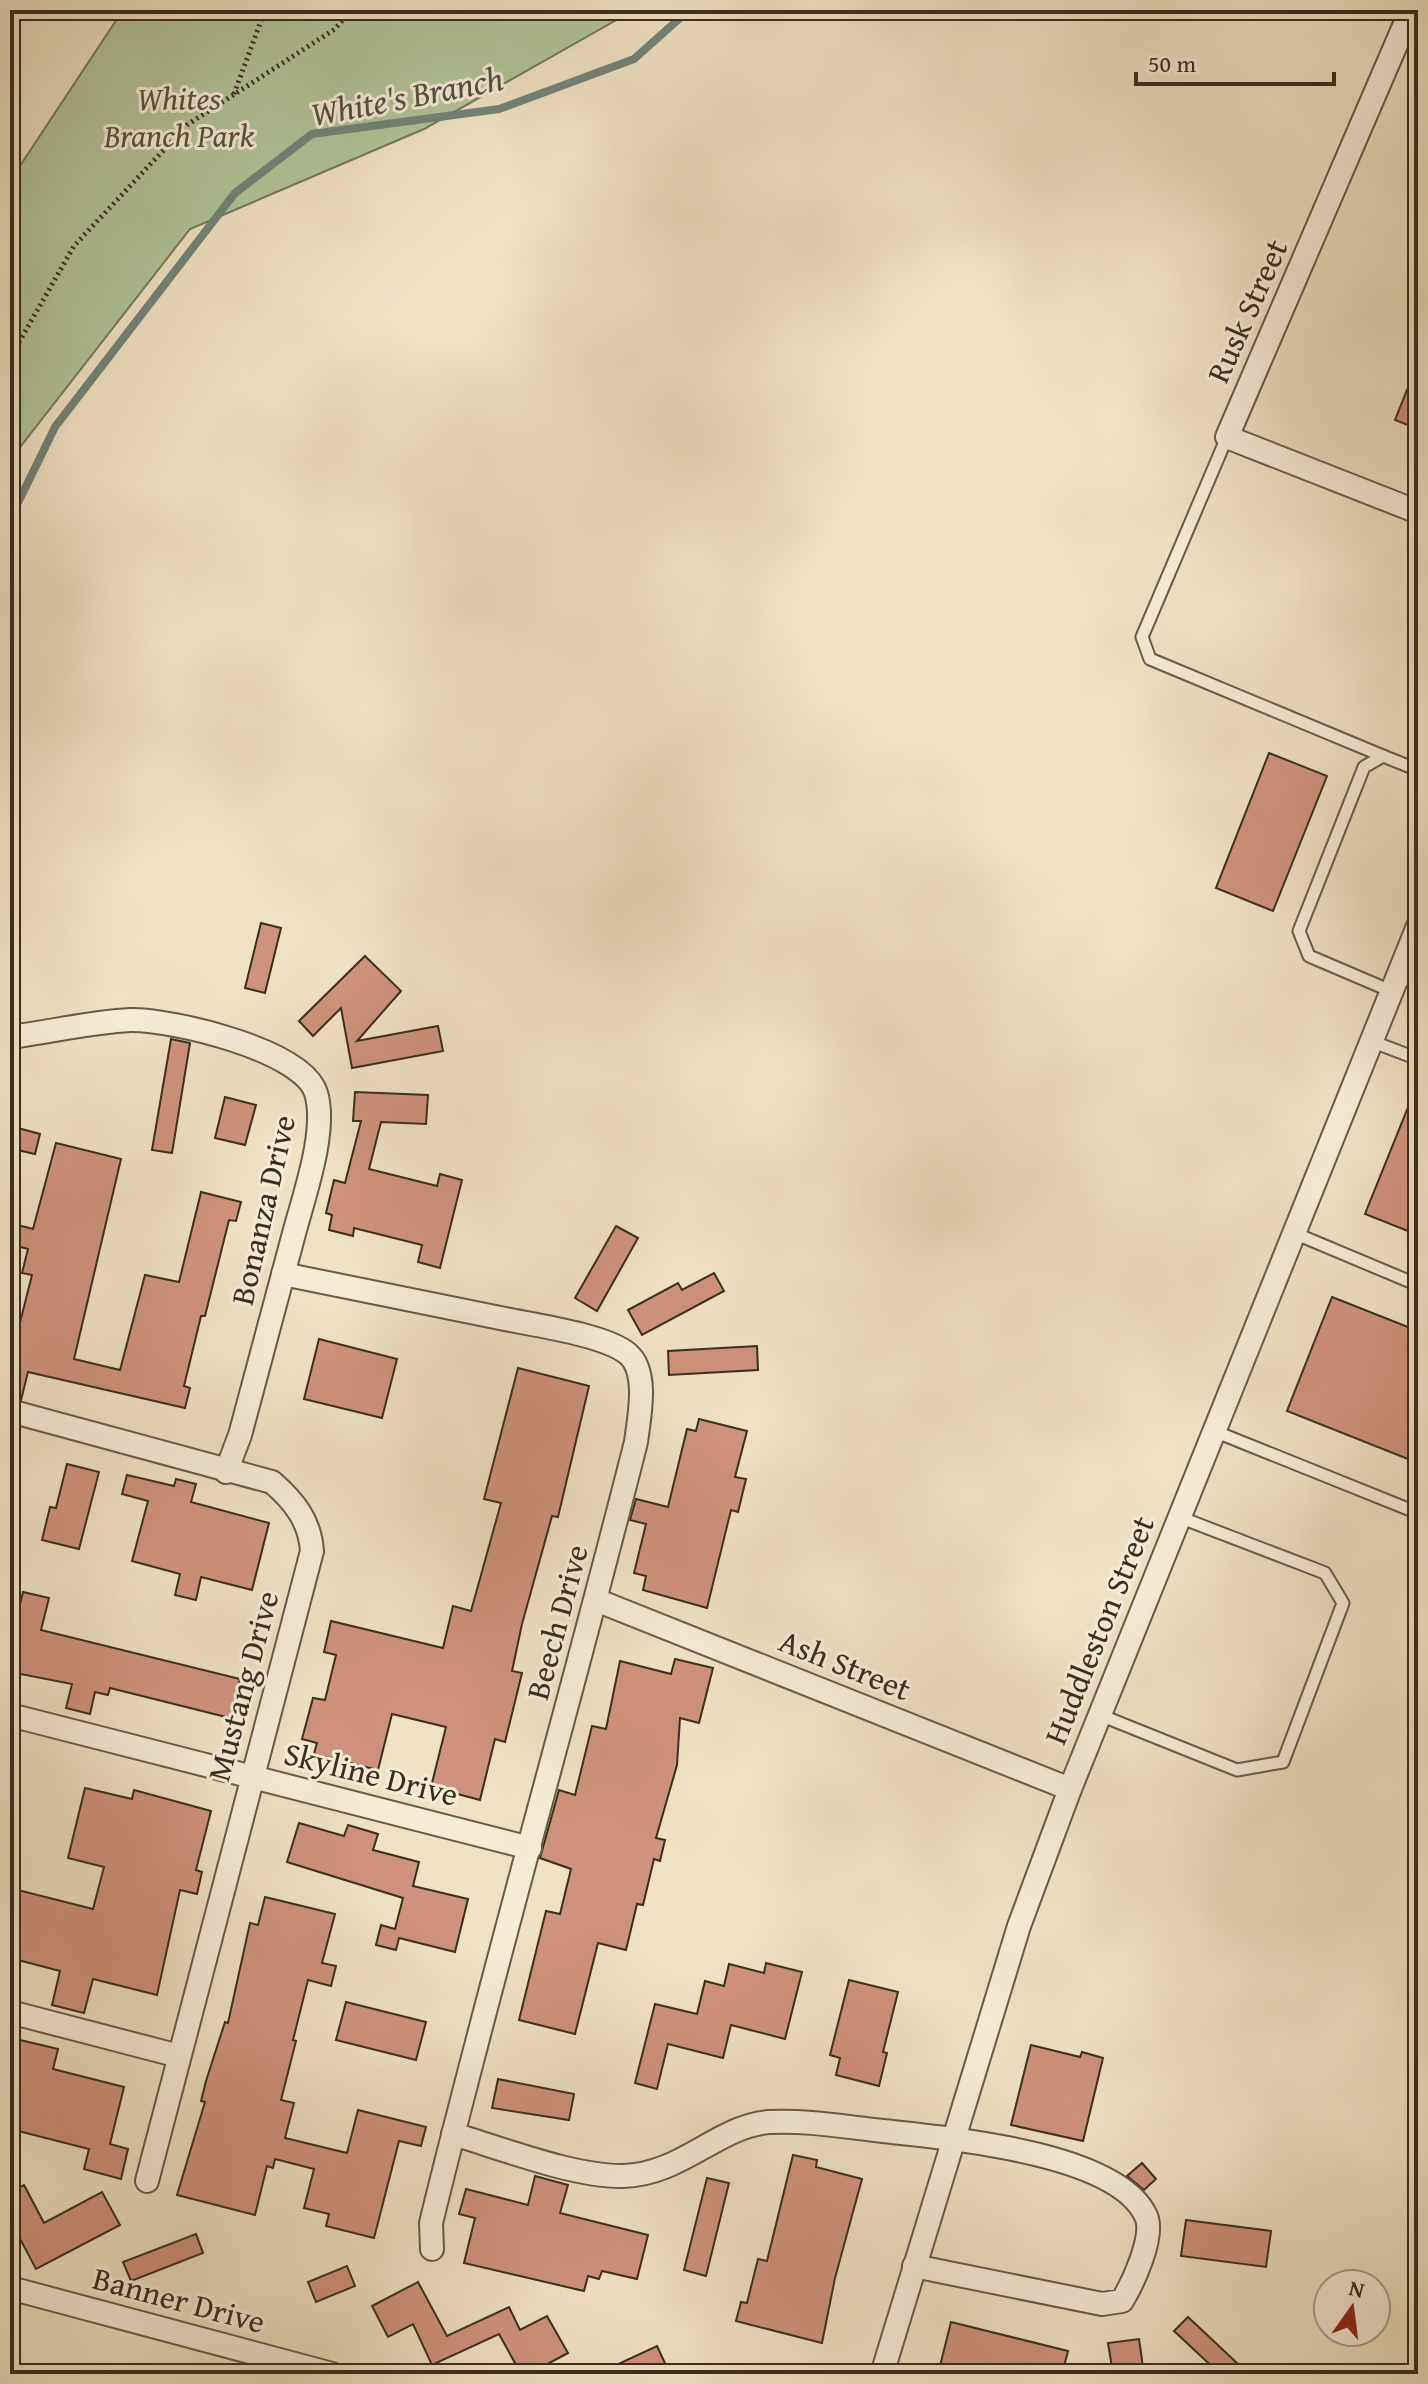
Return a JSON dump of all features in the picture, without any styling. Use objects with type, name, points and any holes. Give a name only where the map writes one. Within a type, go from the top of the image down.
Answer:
[{"type":"street","name":"Rusk Street","points":[[1227,437],[1412,18]]},
{"type":"street","points":[[1227,437],[1418,512]]},
{"type":"street","name":"Huddleston Street","points":[[882,2374],[1019,1926],[1070,1789],[1371,1041],[1402,984],[1418,926]]},
{"type":"street","name":"Bonanza Drive","points":[[10,1037],[133,1020],[230,1038],[299,1068],[315,1089],[320,1114],[311,1165],[240,1435],[226,1472]]},
{"type":"street","name":"Beech Drive","points":[[283,1274],[561,1330],[617,1347],[630,1355],[637,1370],[640,1401],[636,1442],[453,2134],[431,2223],[432,2249]]},
{"type":"street","name":"Mustang Drive","points":[[10,1411],[272,1482],[293,1500],[311,1533],[312,1551],[147,2181]]},
{"type":"street","name":"Ash Street","points":[[596,1600],[1070,1789]]},
{"type":"street","name":"Skyline Drive","points":[[10,1715],[530,1848]]},
{"type":"street","points":[[10,2012],[179,2056]]},
{"type":"street","points":[[453,2134],[588,2172],[621,2176],[648,2174],[687,2160],[730,2134],[765,2122],[803,2122],[952,2139],[1045,2156],[1111,2182],[1135,2198],[1148,2219],[1138,2269],[1122,2301],[1102,2304],[914,2266]]},
{"type":"street","name":"Banner Drive","points":[[10,2288],[332,2374]]},
{"type":"lane","name":"Rusk Street","points":[[1227,437],[1142,637],[1150,659],[1383,756]]},
{"type":"lane","points":[[1402,984],[1309,956],[1299,931],[1364,767],[1383,756],[1418,770]]},
{"type":"lane","points":[[1371,1041],[1418,1059]]},
{"type":"lane","points":[[1294,1233],[1418,1285]]},
{"type":"lane","points":[[1214,1431],[1418,1513]]},
{"type":"lane","points":[[1100,1715],[1237,1770],[1283,1762],[1343,1603],[1325,1573],[1179,1517]]},
{"type":"path","points":[[234,95],[265,10]]},
{"type":"path","points":[[10,358],[74,246],[187,125],[335,29],[351,10]]},
{"type":"path","points":[[244,66],[257,80]]},
{"type":"green space","name":"Whites Branch Park","points":[[123,10],[634,10],[424,129],[190,229],[10,460],[10,181]]},
{"type":"building","points":[[1418,365],[1418,429],[1395,420]]},
{"type":"building","points":[[1269,753],[1327,776],[1273,911],[1216,888]]},
{"type":"building","points":[[261,923],[281,928],[265,993],[245,988]]},
{"type":"building","points":[[365,956],[401,991],[357,1041],[438,1026],[443,1051],[352,1068],[341,1008],[313,1036],[299,1021]]},
{"type":"building","points":[[171,1039],[190,1043],[172,1153],[152,1150]]},
{"type":"building","points":[[1418,1085],[1418,1235],[1365,1214]]},
{"type":"building","points":[[355,1092],[428,1095],[426,1124],[381,1122],[369,1169],[437,1186],[440,1174],[462,1180],[440,1268],[418,1262],[422,1245],[354,1228],[353,1236],[329,1230],[332,1215],[326,1213],[334,1180],[345,1183],[361,1121],[353,1121]]},
{"type":"building","points":[[225,1097],[256,1105],[245,1145],[215,1138]]},
{"type":"building","points":[[18,1128],[40,1134],[35,1154],[13,1149]]},
{"type":"building","points":[[56,1143],[121,1159],[74,1359],[120,1370],[145,1275],[179,1282],[201,1192],[241,1202],[236,1221],[229,1220],[205,1316],[201,1316],[184,1386],[190,1388],[185,1408],[28,1372],[21,1400],[10,1397],[10,1362],[32,1275],[22,1273],[28,1249],[10,1244],[10,1223],[33,1229]]},
{"type":"building","points":[[616,1226],[638,1238],[597,1311],[575,1298]]},
{"type":"building","points":[[714,1273],[724,1291],[642,1335],[628,1310],[678,1283],[682,1290]]},
{"type":"building","points":[[1332,1297],[1418,1331],[1418,1463],[1287,1411]]},
{"type":"building","points":[[319,1339],[397,1359],[382,1418],[304,1399]]},
{"type":"building","points":[[757,1346],[758,1370],[669,1375],[668,1351]]},
{"type":"building","points":[[518,1368],[589,1386],[558,1517],[552,1516],[522,1624],[512,1671],[522,1673],[505,1742],[495,1739],[480,1800],[431,1787],[446,1727],[392,1714],[378,1770],[314,1754],[317,1743],[302,1739],[313,1698],[325,1700],[336,1655],[324,1652],[331,1621],[443,1648],[453,1606],[471,1611],[501,1503],[484,1499]]},
{"type":"building","points":[[699,1419],[747,1431],[735,1477],[746,1479],[738,1512],[731,1510],[707,1608],[643,1590],[646,1576],[634,1573],[646,1524],[630,1520],[636,1499],[668,1507],[687,1429],[696,1431]]},
{"type":"building","points":[[67,1464],[99,1472],[79,1549],[42,1540],[50,1507],[56,1508]]},
{"type":"building","points":[[127,1475],[174,1486],[176,1479],[196,1484],[191,1502],[269,1523],[252,1590],[201,1577],[196,1600],[175,1595],[180,1574],[132,1561],[148,1501],[122,1494]]},
{"type":"building","points":[[23,1592],[49,1598],[41,1630],[240,1679],[230,1718],[110,1688],[108,1695],[95,1692],[90,1714],[66,1708],[72,1684],[10,1672],[10,1644]]},
{"type":"building","points":[[675,1659],[713,1668],[699,1723],[680,1718],[677,1765],[656,1838],[665,1840],[660,1861],[654,1859],[643,1905],[637,1904],[626,1950],[598,1943],[575,2034],[519,2020],[546,1911],[560,1914],[571,1869],[540,1858],[559,1790],[575,1795],[592,1726],[606,1729],[620,1661],[671,1674]]},
{"type":"building","points":[[85,1788],[132,1799],[134,1790],[211,1811],[196,1870],[202,1872],[197,1894],[180,1890],[157,1995],[93,1979],[84,2013],[52,2005],[60,1971],[10,1958],[10,1888],[93,1909],[104,1867],[68,1858]]},
{"type":"building","points":[[299,1823],[344,1836],[348,1825],[378,1834],[373,1850],[419,1862],[413,1886],[468,1899],[455,1952],[399,1938],[396,1950],[376,1945],[381,1925],[395,1929],[403,1898],[287,1862]]},
{"type":"building","points":[[265,1897],[335,1914],[322,1963],[336,1966],[331,1986],[308,1980],[293,2040],[296,2041],[281,2100],[294,2103],[285,2138],[347,2153],[358,2110],[426,2127],[421,2146],[399,2141],[374,2238],[326,2226],[329,2214],[304,2208],[314,2169],[275,2159],[273,2168],[267,2166],[255,2215],[177,2195],[205,2102],[201,2101],[206,2081],[225,2022],[228,2023],[250,1923],[258,1925]]},
{"type":"building","points":[[766,1963],[802,1972],[785,2039],[731,2025],[723,2058],[668,2044],[657,2089],[635,2083],[655,2004],[697,2014],[705,1981],[724,1986],[729,1964],[764,1973]]},
{"type":"building","points":[[849,1980],[898,1992],[883,2052],[887,2053],[879,2086],[836,2075],[840,2058],[830,2055]]},
{"type":"building","points":[[346,2002],[426,2022],[416,2060],[336,2040]]},
{"type":"building","points":[[20,2040],[58,2049],[53,2069],[124,2087],[110,2144],[128,2149],[121,2179],[84,2169],[89,2149],[10,2129],[10,2082]]},
{"type":"building","points":[[1031,2045],[1080,2057],[1082,2052],[1103,2058],[1083,2141],[1011,2125]]},
{"type":"building","points":[[498,2079],[574,2094],[569,2120],[492,2108]]},
{"type":"building","points":[[793,2155],[817,2160],[816,2167],[862,2179],[835,2278],[822,2343],[736,2321],[741,2302],[747,2303],[758,2259],[767,2261]]},
{"type":"building","points":[[1142,2163],[1156,2179],[1144,2190],[1127,2176]]},
{"type":"building","points":[[535,2176],[568,2185],[560,2213],[648,2235],[637,2279],[602,2271],[599,2279],[588,2276],[584,2291],[464,2263],[475,2218],[459,2214],[466,2189],[528,2205]]},
{"type":"building","points":[[707,2178],[729,2183],[706,2276],[684,2270]]},
{"type":"building","points":[[24,2185],[44,2223],[102,2192],[120,2225],[36,2269],[10,2220],[10,2192]]},
{"type":"building","points":[[1186,2220],[1271,2231],[1266,2267],[1181,2256]]},
{"type":"building","points":[[196,2234],[203,2253],[131,2281],[123,2262]]},
{"type":"building","points":[[347,2266],[355,2286],[316,2302],[308,2282]]},
{"type":"building","points":[[418,2282],[447,2336],[509,2307],[520,2330],[547,2316],[568,2353],[538,2369],[540,2374],[521,2374],[499,2334],[432,2365],[413,2324],[388,2337],[372,2306]]},
{"type":"building","points":[[1188,2317],[1237,2363],[1226,2374],[1220,2374],[1174,2331]]},
{"type":"building","points":[[951,2322],[1068,2351],[1062,2374],[938,2374]]},
{"type":"building","points":[[1139,2339],[1144,2374],[1113,2374],[1108,2343]]},
{"type":"building","points":[[657,2346],[670,2374],[597,2374]]},
{"type":"waterway","name":"White's Branch","points":[[10,519],[55,427],[235,193],[312,134],[499,109],[634,59],[689,10]]}]
